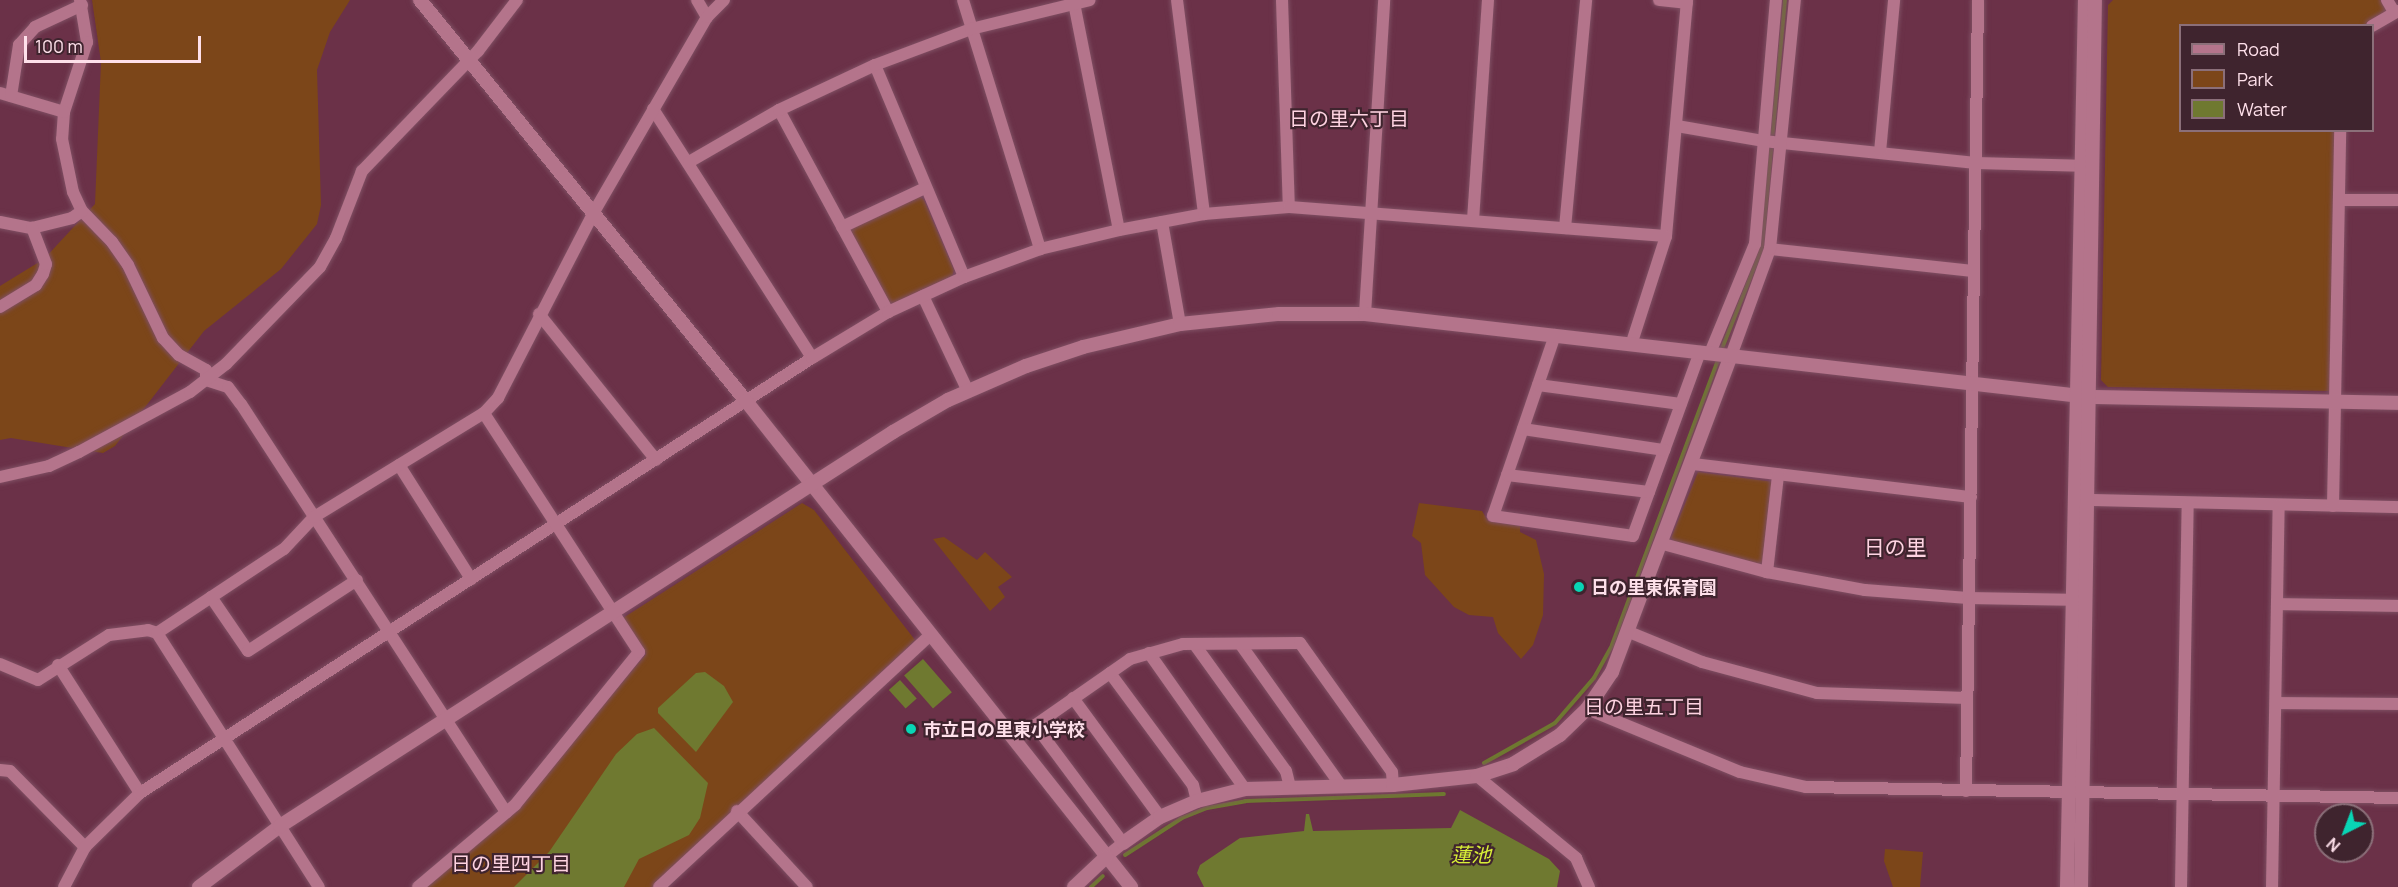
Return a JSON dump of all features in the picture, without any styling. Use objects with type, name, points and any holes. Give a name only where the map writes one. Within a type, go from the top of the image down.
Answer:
[{"type":"street","points":[[420,0],[467,61],[594,212],[746,401],[1131,887]]},
{"type":"street","points":[[0,477],[49,466],[79,452],[190,392],[226,364],[320,267],[336,238],[362,171],[467,61],[517,0]]},
{"type":"street","points":[[697,0],[707,16]]},
{"type":"street","points":[[157,633],[285,549],[314,517],[484,413],[498,398],[539,314],[594,212],[707,16],[724,0]]},
{"type":"street","points":[[963,0],[1040,249]]},
{"type":"street","points":[[689,162],[779,110],[875,65],[971,29],[1090,0]]},
{"type":"street","points":[[1177,0],[1204,214]]},
{"type":"street","points":[[1282,0],[1289,207]]},
{"type":"street","points":[[1365,314],[1384,0]]},
{"type":"street","points":[[1473,220],[1488,0]]},
{"type":"street","points":[[1565,228],[1586,0]]},
{"type":"street","points":[[1632,342],[1666,236],[1687,2],[1659,0]]},
{"type":"street","points":[[1555,335],[1493,516],[1633,536],[1681,404],[1755,244],[1776,0]]},
{"type":"street","points":[[1074,887],[1123,843],[1160,817],[1197,801],[1245,789],[1393,785],[1478,776],[1522,758],[1560,735],[1587,709],[1612,672],[1629,632],[1693,464],[1770,249],[1795,0]]},
{"type":"street","points":[[1880,152],[1894,0]]},
{"type":"street","points":[[1966,791],[1978,0]]},
{"type":"street","points":[[2374,25],[2396,12],[2387,0]]},
{"type":"street","points":[[2067,887],[2073,600],[2083,396],[2088,166],[2095,1]]},
{"type":"street","points":[[64,112],[5,94],[19,45],[35,27],[81,3],[87,42],[64,112],[62,139],[73,192],[82,211],[112,242],[128,266],[163,338],[179,355],[206,370],[206,380]]},
{"type":"street","points":[[1074,3],[1119,230]]},
{"type":"street","points":[[875,65],[964,277]]},
{"type":"street","points":[[653,109],[689,162],[812,358]]},
{"type":"street","points":[[779,110],[888,312]]},
{"type":"street","points":[[1677,126],[1763,141],[1976,164],[2088,166]]},
{"type":"street","points":[[2334,506],[2340,132]]},
{"type":"street","points":[[842,227],[925,188]]},
{"type":"street","points":[[2340,200],[2398,200]]},
{"type":"street","points":[[64,887],[85,847],[140,793],[812,358],[888,312],[964,277],[1040,249],[1119,230],[1204,214],[1289,207],[1371,211],[1666,236]]},
{"type":"street","points":[[0,222],[32,228],[72,219],[82,211]]},
{"type":"street","points":[[1162,222],[1180,324]]},
{"type":"street","points":[[0,308],[36,285],[43,274],[46,264],[32,228]]},
{"type":"street","points":[[1770,249],[1974,271]]},
{"type":"street","points":[[923,296],[968,391]]},
{"type":"street","points":[[539,314],[656,460]]},
{"type":"street","points":[[199,887],[280,826],[893,432],[968,391],[1083,347],[1180,324],[1279,314],[1365,314],[1632,342],[1705,353],[2083,396],[2398,403]]},
{"type":"street","points":[[206,380],[228,387],[241,404],[506,812]]},
{"type":"street","points":[[1538,385],[1681,404]]},
{"type":"street","points":[[2081,887],[2088,500],[2083,396]]},
{"type":"street","points":[[418,887],[506,812],[639,652],[484,413]]},
{"type":"street","points":[[1523,429],[1664,450]]},
{"type":"street","points":[[1693,464],[1971,497]]},
{"type":"street","points":[[399,465],[471,579]]},
{"type":"street","points":[[1507,475],[1649,492]]},
{"type":"street","points":[[1767,572],[1778,475]]},
{"type":"street","points":[[2088,500],[2398,507]]},
{"type":"street","points":[[2181,887],[2188,503]]},
{"type":"street","points":[[2272,887],[2279,505]]},
{"type":"street","points":[[1663,544],[1767,572],[1865,590],[1968,598],[2087,600]]},
{"type":"street","points":[[211,597],[248,651],[357,580]]},
{"type":"street","points":[[2277,604],[2398,606]]},
{"type":"street","points":[[0,664],[38,680],[58,665],[110,635],[148,630],[157,633],[320,887]]},
{"type":"street","points":[[1629,632],[1702,662],[1817,693],[1967,698]]},
{"type":"street","points":[[664,885],[737,811],[930,635]]},
{"type":"street","points":[[1014,740],[1130,659],[1149,653],[1195,645],[1300,642],[1392,772],[1393,785]]},
{"type":"street","points":[[1195,645],[1286,771],[1290,787]]},
{"type":"street","points":[[1241,645],[1342,787]]},
{"type":"street","points":[[1149,653],[1245,789]]},
{"type":"street","points":[[58,665],[140,793]]},
{"type":"street","points":[[1110,673],[1193,785],[1197,801]]},
{"type":"street","points":[[1073,698],[1160,817]]},
{"type":"street","points":[[2276,703],[2398,704]]},
{"type":"street","points":[[1587,709],[1740,772],[1806,787],[2083,795],[2398,798]]},
{"type":"street","points":[[1035,725],[1123,843]]},
{"type":"street","points":[[0,770],[10,771],[85,847]]},
{"type":"street","points":[[1478,776],[1576,858],[1589,887]]},
{"type":"street","points":[[737,811],[807,887]]},
{"type":"green space","points":[[92,0],[350,0],[330,32],[317,70],[321,205],[317,224],[281,269],[204,331],[115,446],[103,453],[11,438],[0,440],[0,286],[44,259],[95,204],[101,62]]},
{"type":"green space","points":[[2113,0],[2380,0],[2387,5],[2388,11],[2366,24],[2179,24],[2179,132],[2335,132],[2331,391],[2108,387],[2101,380],[2108,5]]},
{"type":"green space","points":[[918,195],[924,200],[954,270],[952,277],[891,305],[850,232],[852,227]]},
{"type":"green space","points":[[1698,472],[1774,482],[1766,560],[1761,564],[1675,543],[1671,538]]},
{"type":"green space","points":[[802,503],[814,510],[915,640],[652,887],[426,887],[507,819],[646,654],[623,618]]},
{"type":"green space","points":[[1419,503],[1482,511],[1488,521],[1520,526],[1520,532],[1536,540],[1544,574],[1543,615],[1533,645],[1521,659],[1498,633],[1493,617],[1469,615],[1454,607],[1425,575],[1421,543],[1412,536]]},
{"type":"green space","points":[[944,537],[977,560],[985,552],[1012,577],[998,587],[1005,597],[990,611],[933,539]]},
{"type":"green space","points":[[1885,849],[1923,852],[1920,887],[1893,887],[1884,861]]},
{"type":"water","points":[[923,659],[952,692],[933,709],[904,675]]},
{"type":"water","points":[[705,672],[724,686],[733,702],[696,752],[658,713],[658,708],[696,673]]},
{"type":"water","points":[[900,680],[917,699],[906,709],[889,690]]},
{"type":"water","points":[[654,728],[708,783],[700,818],[689,835],[639,859],[624,887],[514,887],[549,852],[616,754],[637,734]]},
{"type":"water","name":"蓮池","points":[[1460,810],[1549,859],[1560,871],[1557,887],[1204,887],[1197,873],[1200,865],[1240,838],[1304,831],[1306,814],[1309,814],[1313,831],[1451,828]]},
{"type":"waterway","points":[[1721,351],[1762,248],[1785,0]]},
{"type":"waterway","points":[[1484,763],[1555,723],[1594,678],[1612,645],[1719,358]]},
{"type":"waterway","points":[[1125,855],[1182,818],[1207,808],[1245,801],[1444,794]]},
{"type":"waterway","points":[[1091,887],[1103,876]]},
{"type":"place","name":"日の里東保育園","points":[[1579,587]]},
{"type":"place","name":"市立日の里東小学校","points":[[911,729]]},
{"type":"district","name":"日の里六丁目","points":[[1349,118]]},
{"type":"district","name":"日の里","points":[[1895,547]]},
{"type":"district","name":"日の里五丁目","points":[[1644,706]]},
{"type":"district","name":"日の里四丁目","points":[[511,863]]}]
